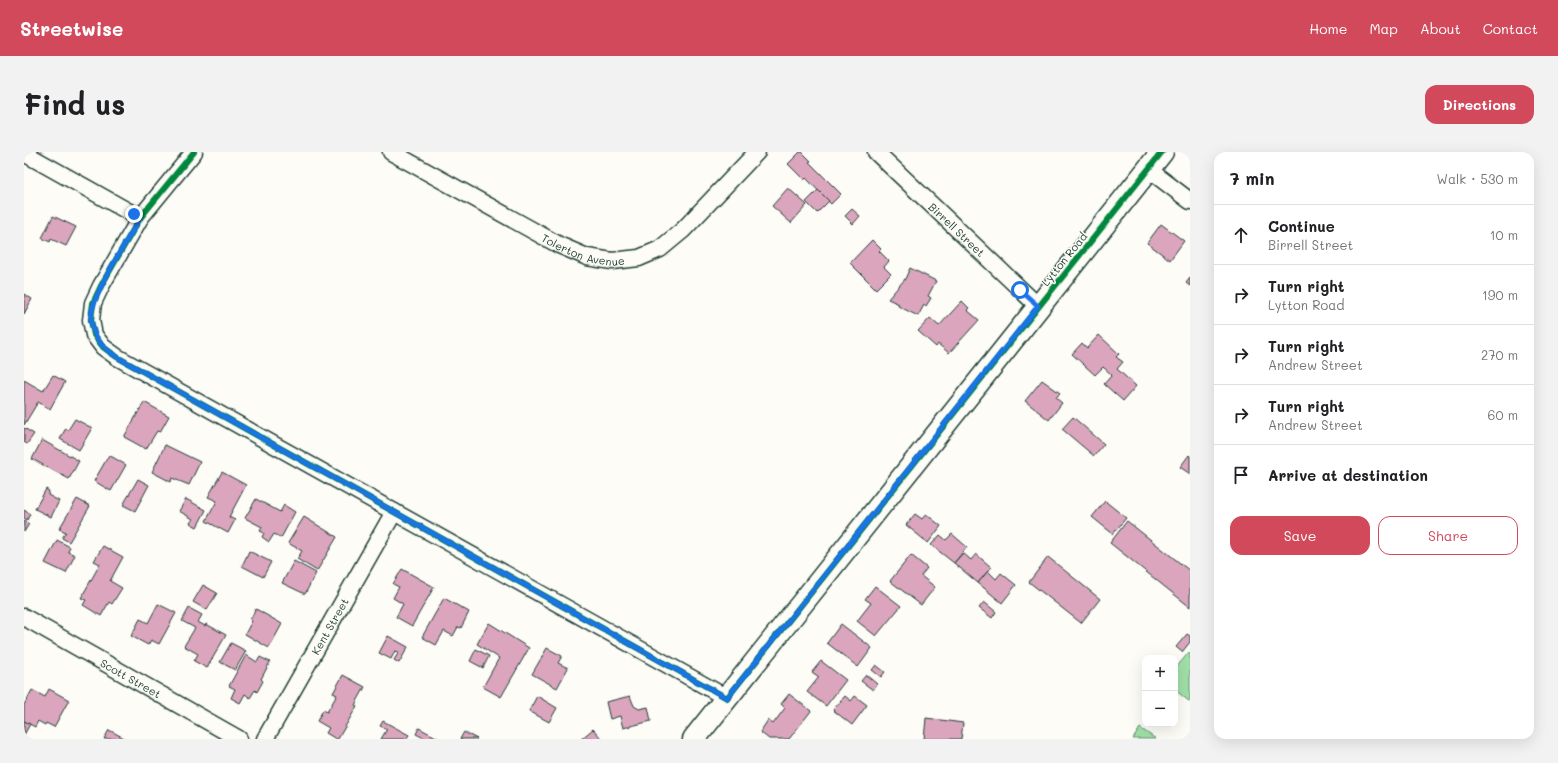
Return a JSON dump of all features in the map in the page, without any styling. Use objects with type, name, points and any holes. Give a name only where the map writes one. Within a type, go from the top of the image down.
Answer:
[{"type":"main road","name":"Lytton Road","points":[[694,739],[1162,152]]},
{"type":"street","points":[[194,152],[140,218],[101,286],[94,303],[91,320],[94,335],[103,347],[117,357],[727,698]]},
{"type":"street","name":"Tolerton Avenue","points":[[391,152],[559,245],[587,257],[612,261],[639,258],[660,249],[683,230],[757,152]]},
{"type":"street","name":"Birrell Street","points":[[876,152],[1038,306]]},
{"type":"street","points":[[24,153],[140,218]]},
{"type":"street","points":[[1148,169],[1190,201]]},
{"type":"street","name":"Kent Street","points":[[264,739],[394,512]]},
{"type":"street","name":"Scott Street","points":[[24,617],[239,739]]},
{"type":"green space","points":[[1189,652],[1190,702],[1178,692],[1178,665]]},
{"type":"green space","points":[[1140,728],[1156,739],[1133,739]]},
{"type":"building","points":[[800,152],[802,152],[811,161],[809,162],[841,194],[831,204],[806,178],[804,180],[788,164]]},
{"type":"building","points":[[788,188],[807,205],[791,223],[772,206]]},
{"type":"building","points":[[818,190],[829,201],[817,213],[806,202]]},
{"type":"building","points":[[852,209],[860,216],[853,224],[845,216]]},
{"type":"building","points":[[53,216],[76,227],[66,246],[51,239],[50,242],[42,238]]},
{"type":"building","points":[[1161,224],[1184,241],[1170,260],[1147,243]]},
{"type":"building","points":[[872,240],[881,249],[879,251],[889,261],[884,267],[891,274],[876,289],[850,263]]},
{"type":"building","points":[[910,268],[936,281],[928,296],[931,298],[926,306],[924,305],[918,316],[888,299],[905,279]]},
{"type":"building","points":[[1190,278],[1190,286],[1186,283]]},
{"type":"building","points":[[24,294],[32,299],[24,314]]},
{"type":"building","points":[[962,301],[969,308],[967,310],[979,320],[949,353],[938,344],[936,347],[918,331],[930,318],[939,326]]},
{"type":"building","points":[[1099,335],[1119,354],[1116,357],[1123,362],[1117,369],[1136,386],[1123,401],[1104,384],[1112,375],[1103,367],[1095,375],[1072,354],[1082,343],[1087,348]]},
{"type":"building","points":[[53,375],[65,382],[50,409],[38,402],[24,425],[24,380],[43,391]]},
{"type":"building","points":[[1042,380],[1060,393],[1056,398],[1062,403],[1049,420],[1025,401]]},
{"type":"building","points":[[144,402],[169,416],[160,432],[157,431],[146,449],[124,437]]},
{"type":"building","points":[[1073,417],[1104,444],[1094,456],[1062,429]]},
{"type":"building","points":[[75,419],[92,428],[79,450],[60,439],[66,428],[68,430]]},
{"type":"building","points":[[24,428],[34,434],[27,444],[24,442]]},
{"type":"building","points":[[42,440],[79,461],[69,479],[32,459]]},
{"type":"building","points":[[165,445],[200,462],[189,485],[172,478],[171,482],[152,472]]},
{"type":"building","points":[[109,455],[126,465],[111,491],[94,481]]},
{"type":"building","points":[[1189,455],[1190,456],[1190,474],[1180,467]]},
{"type":"building","points":[[222,472],[246,485],[229,517],[235,520],[228,533],[206,521],[217,501],[208,497]]},
{"type":"building","points":[[138,479],[149,485],[135,511],[123,505]]},
{"type":"building","points":[[46,489],[49,491],[48,495],[59,501],[51,517],[35,509]]},
{"type":"building","points":[[77,499],[90,506],[69,542],[62,538],[66,532],[59,529]]},
{"type":"building","points":[[186,499],[206,510],[197,527],[190,523],[193,519],[179,511]]},
{"type":"building","points":[[256,499],[280,512],[284,505],[295,512],[281,538],[274,534],[269,542],[262,537],[264,533],[260,531],[262,527],[245,518]]},
{"type":"building","points":[[1105,501],[1126,518],[1113,534],[1092,517]]},
{"type":"building","points":[[24,510],[30,514],[27,520],[24,518]]},
{"type":"building","points":[[915,514],[922,519],[926,514],[941,526],[928,543],[906,525]]},
{"type":"building","points":[[304,517],[337,537],[317,571],[297,559],[302,551],[288,543]]},
{"type":"building","points":[[24,521],[29,524],[24,532]]},
{"type":"building","points":[[1127,521],[1190,571],[1190,607],[1110,543]]},
{"type":"building","points":[[952,534],[967,547],[954,563],[931,545],[940,535],[946,540]]},
{"type":"building","points":[[57,540],[70,547],[68,552],[75,555],[66,573],[45,563]]},
{"type":"building","points":[[103,546],[123,557],[110,581],[122,588],[112,604],[109,602],[101,616],[83,605],[86,600],[81,598],[100,564],[94,561]]},
{"type":"building","points":[[249,551],[271,562],[263,577],[242,566]]},
{"type":"building","points":[[963,553],[971,560],[976,554],[991,567],[978,583],[954,563]]},
{"type":"building","points":[[911,555],[927,568],[921,576],[935,587],[921,605],[890,581]]},
{"type":"building","points":[[1048,557],[1100,599],[1081,623],[1029,582]]},
{"type":"building","points":[[294,561],[316,573],[305,594],[282,583]]},
{"type":"building","points":[[402,569],[434,587],[412,626],[396,617],[403,604],[393,598],[399,587],[393,584]]},
{"type":"building","points":[[988,571],[996,579],[1001,573],[1016,585],[1002,603],[978,583]]},
{"type":"building","points":[[203,585],[217,593],[207,610],[193,602]]},
{"type":"building","points":[[875,586],[901,606],[876,636],[857,621],[871,603],[865,599]]},
{"type":"building","points":[[444,598],[469,612],[461,628],[458,627],[453,636],[444,631],[436,645],[422,637]]},
{"type":"building","points":[[984,602],[996,612],[992,618],[979,608]]},
{"type":"building","points":[[158,604],[176,613],[159,644],[151,640],[148,645],[131,636],[140,619],[148,623]]},
{"type":"building","points":[[189,608],[202,615],[198,622],[205,626],[206,624],[226,635],[207,668],[194,661],[198,654],[184,646],[195,628],[182,621]]},
{"type":"building","points":[[256,609],[282,624],[269,648],[245,634]]},
{"type":"building","points":[[489,623],[529,648],[501,697],[483,687],[499,658],[477,644]]},
{"type":"building","points":[[841,624],[872,648],[858,667],[827,643]]},
{"type":"building","points":[[1187,634],[1190,636],[1190,642],[1182,652],[1176,647]]},
{"type":"building","points":[[388,636],[408,647],[399,663],[394,660],[399,652],[395,651],[391,659],[379,653]]},
{"type":"building","points":[[231,643],[246,651],[235,670],[220,662]]},
{"type":"building","points":[[547,648],[562,656],[558,663],[568,668],[557,688],[532,674]]},
{"type":"building","points":[[476,649],[489,656],[483,668],[470,661]]},
{"type":"building","points":[[246,655],[257,662],[260,657],[270,662],[261,679],[263,681],[257,692],[255,690],[250,698],[245,694],[240,703],[231,698],[235,689],[229,686]]},
{"type":"building","points":[[821,661],[846,680],[826,706],[807,692],[819,677],[812,672]]},
{"type":"building","points":[[876,665],[885,672],[881,677],[872,670]]},
{"type":"building","points":[[343,675],[365,687],[355,705],[357,706],[338,739],[336,739],[326,733],[329,728],[317,721],[323,710],[327,712],[337,695],[333,693]]},
{"type":"building","points":[[866,675],[877,684],[873,690],[861,681]]},
{"type":"building","points":[[49,689],[69,700],[54,727],[46,723],[45,725],[38,721],[35,727],[24,721],[24,705],[32,690],[45,697]]},
{"type":"building","points":[[789,694],[811,711],[789,739],[769,739],[760,732],[768,720],[773,724],[785,708],[781,704]]},
{"type":"building","points":[[537,696],[557,708],[549,722],[529,711]]},
{"type":"building","points":[[630,696],[634,706],[639,709],[648,707],[651,721],[623,728],[620,716],[610,719],[606,702]]},
{"type":"building","points":[[845,696],[851,701],[855,696],[867,705],[852,725],[833,710]]},
{"type":"building","points":[[926,718],[963,723],[961,739],[924,739]]},
{"type":"building","points":[[24,721],[30,724],[24,735]]},
{"type":"building","points":[[383,721],[409,735],[406,739],[381,739],[387,729],[380,726]]},
{"type":"building","points":[[419,728],[438,739],[423,739],[424,738],[416,734]]},
{"type":"building","points":[[593,729],[602,739],[581,739]]},
{"type":"building","points":[[109,730],[126,739],[104,739]]},
{"type":"building","points":[[464,732],[477,739],[460,739]]},
{"type":"cycle path","points":[[194,152],[140,218],[101,286],[93,303],[91,320],[94,335],[103,347],[117,357],[727,698],[1162,152]]},
{"type":"route","points":[[134,214],[140,218],[101,286],[94,303],[91,320],[94,335],[103,347],[117,357],[727,698],[1038,306],[1020,290]]}]
